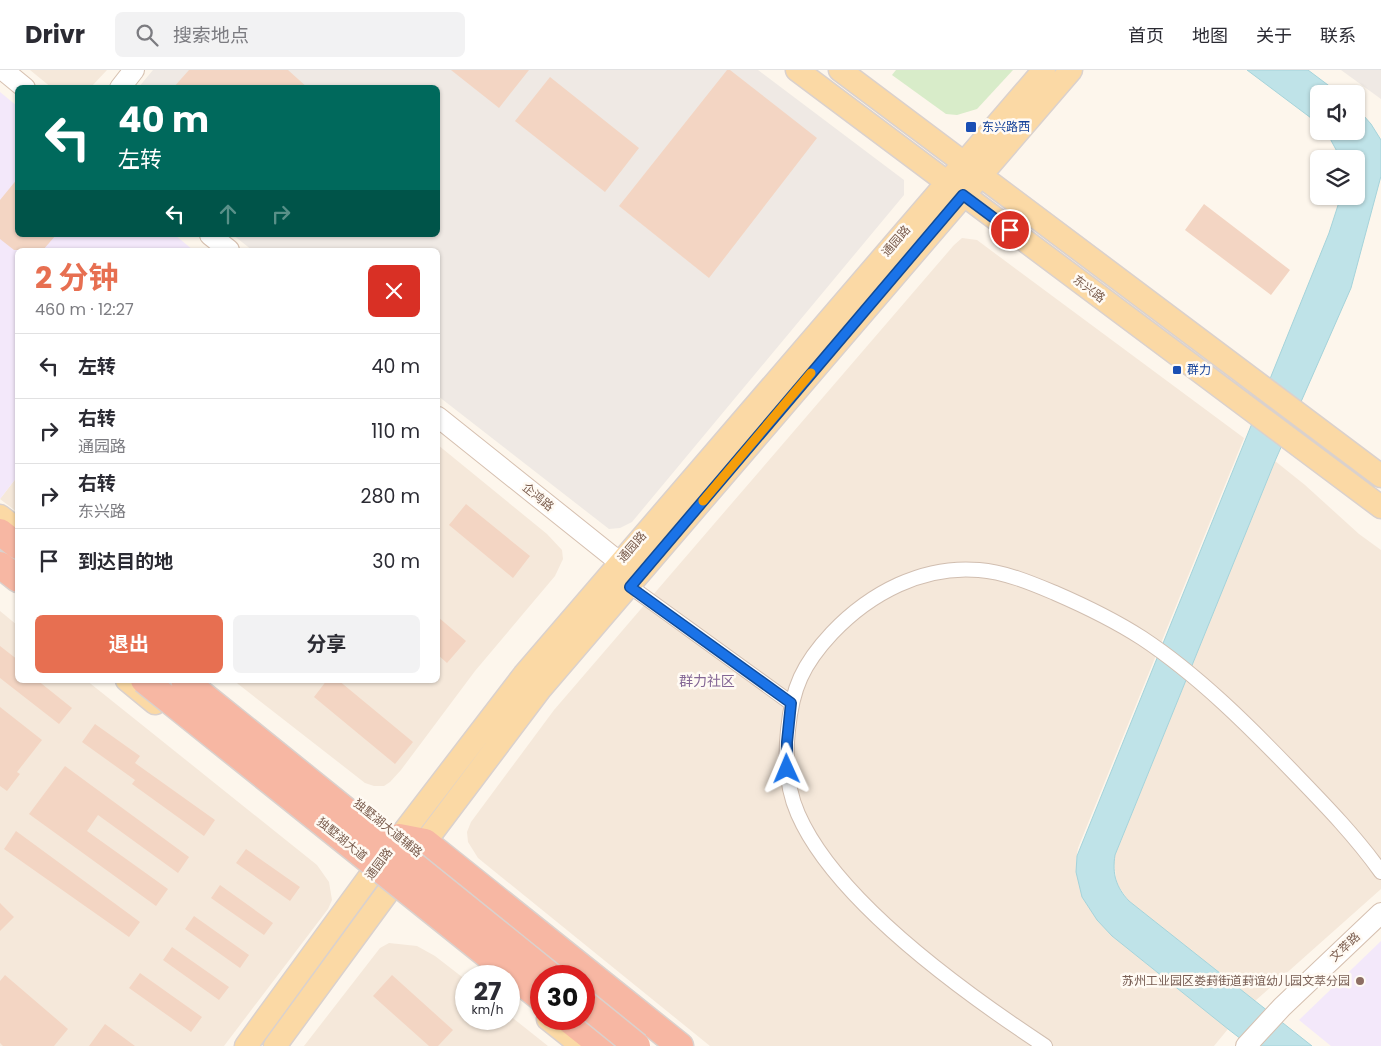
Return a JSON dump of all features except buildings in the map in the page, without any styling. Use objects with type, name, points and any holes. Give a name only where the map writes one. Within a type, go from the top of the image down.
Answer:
[{"type":"highway","points":[[0,532],[15,544]]},
{"type":"highway","points":[[0,565],[15,577]]},
{"type":"highway","name":"独墅湖大道","points":[[148,683],[530,989]]},
{"type":"highway","name":"独墅湖大道","points":[[188,683],[552,965]]},
{"type":"highway","points":[[407,851],[553,965]]},
{"type":"highway","points":[[595,993],[680,1046]]},
{"type":"highway","points":[[595,1012],[637,1046]]},
{"type":"highway","points":[[582,1030],[602,1046]]},
{"type":"main road","name":"东兴路","points":[[797,70],[1381,507]]},
{"type":"main road","name":"东兴路","points":[[840,70],[1381,476]]},
{"type":"main road","name":"通园路","points":[[972,169],[1044,70]]},
{"type":"main road","name":"通园路","points":[[275,1046],[389,890],[407,851],[524,675],[615,566],[972,169],[1071,70]]},
{"type":"main road","name":"通园路","points":[[246,1046],[370,876],[407,851],[541,688],[634,582],[955,188]]},
{"type":"main road","points":[[0,516],[15,528]]},
{"type":"main road","points":[[0,578],[15,590]]},
{"type":"main road","points":[[131,683],[481,965]]},
{"type":"main road","name":"独墅湖大道辅路","points":[[208,683],[407,851],[553,965]]},
{"type":"main road","points":[[520,996],[530,1004]]},
{"type":"main road","points":[[595,1008],[625,1010],[660,1046]]},
{"type":"main road","points":[[562,1030],[582,1046]]},
{"type":"street","points":[[3,70],[21,85]]},
{"type":"street","points":[[122,85],[134,70]]},
{"type":"street","points":[[213,237],[226,248]]},
{"type":"street","name":"企鸿路","points":[[440,419],[634,582]]},
{"type":"street","points":[[1045,1046],[977,999],[917,951],[867,905],[823,857],[797,813],[788,779],[787,742],[791,703],[800,676],[812,657],[844,621],[860,607],[900,583],[954,570],[988,571],[1034,585],[1088,608],[1154,647],[1231,711],[1297,776],[1354,837],[1381,872]]},
{"type":"street","points":[[634,582],[791,703]]},
{"type":"street","name":"文萃路","points":[[1246,1046],[1282,1007],[1381,913]]},
{"type":"shaded area","points":[[30,70],[107,70],[93,85],[48,85]]},
{"type":"shaded area","points":[[153,70],[758,70],[904,180],[904,195],[632,522],[620,528],[609,529],[440,398],[440,248],[249,248],[236,237],[440,237],[440,85],[140,85]]},
{"type":"shaded area","points":[[1341,70],[1381,70],[1381,99],[1365,87],[1365,85],[1362,85]]},
{"type":"shaded area","points":[[0,92],[15,104],[15,237],[177,237],[191,248],[15,248],[15,480],[0,499]]},
{"type":"shaded area","points":[[962,238],[977,240],[1244,438],[1078,848],[1076,861],[1082,897],[1097,920],[1112,936],[1228,1029],[1214,1046],[710,1046],[478,858],[468,842],[467,832],[471,822],[554,710]]},
{"type":"shaded area","points":[[440,447],[547,534],[562,550],[563,559],[555,576],[475,671],[401,770],[384,786],[374,786],[365,783],[237,683],[440,683]]},
{"type":"shaded area","points":[[1275,461],[1305,485],[1359,534],[1381,550],[1381,889],[1255,1001],[1129,901],[1117,884],[1114,862],[1115,855]]},
{"type":"shaded area","points":[[15,480],[15,510],[0,499]]},
{"type":"shaded area","points":[[0,611],[15,623],[15,683],[90,683],[317,865],[329,882],[332,900],[328,909],[224,1046],[0,1046]]},
{"type":"shaded area","name":"苏州工业园区娄葑街道葑谊幼儿园文萃分园","points":[[1381,941],[1381,1046],[1331,1046],[1299,1020]]},
{"type":"shaded area","points":[[389,943],[417,946],[435,956],[455,971],[455,1030],[520,1030],[520,1024],[548,1046],[304,1046],[380,948]]},
{"type":"green space","points":[[896,70],[1013,70],[977,109],[957,115],[946,114],[892,75]]},
{"type":"water","points":[[1247,70],[1308,70],[1328,85],[1310,85],[1310,117]]},
{"type":"water","points":[[1365,117],[1381,140],[1381,176],[1351,288],[1275,461],[1115,855],[1114,862],[1116,880],[1121,891],[1129,901],[1312,1046],[1250,1046],[1112,936],[1097,920],[1082,897],[1076,872],[1077,856],[1329,233],[1338,205],[1365,205],[1365,150],[1336,150],[1331,140],[1365,140]]},
{"type":"slow traffic","points":[[703,501],[811,373]]},
{"type":"place","name":"东兴路西","points":[[971,127]]},
{"type":"place","name":"群力","points":[[1177,370]]},
{"type":"place","name":"苏州工业园区娄葑街道葑谊幼儿园文萃分园","points":[[1360,981]]},
{"type":"district","name":"群力社区","points":[[707,681]]},
{"type":"route","points":[[787,769],[787,742],[791,703],[630,587],[963,195],[1010,230]]}]
